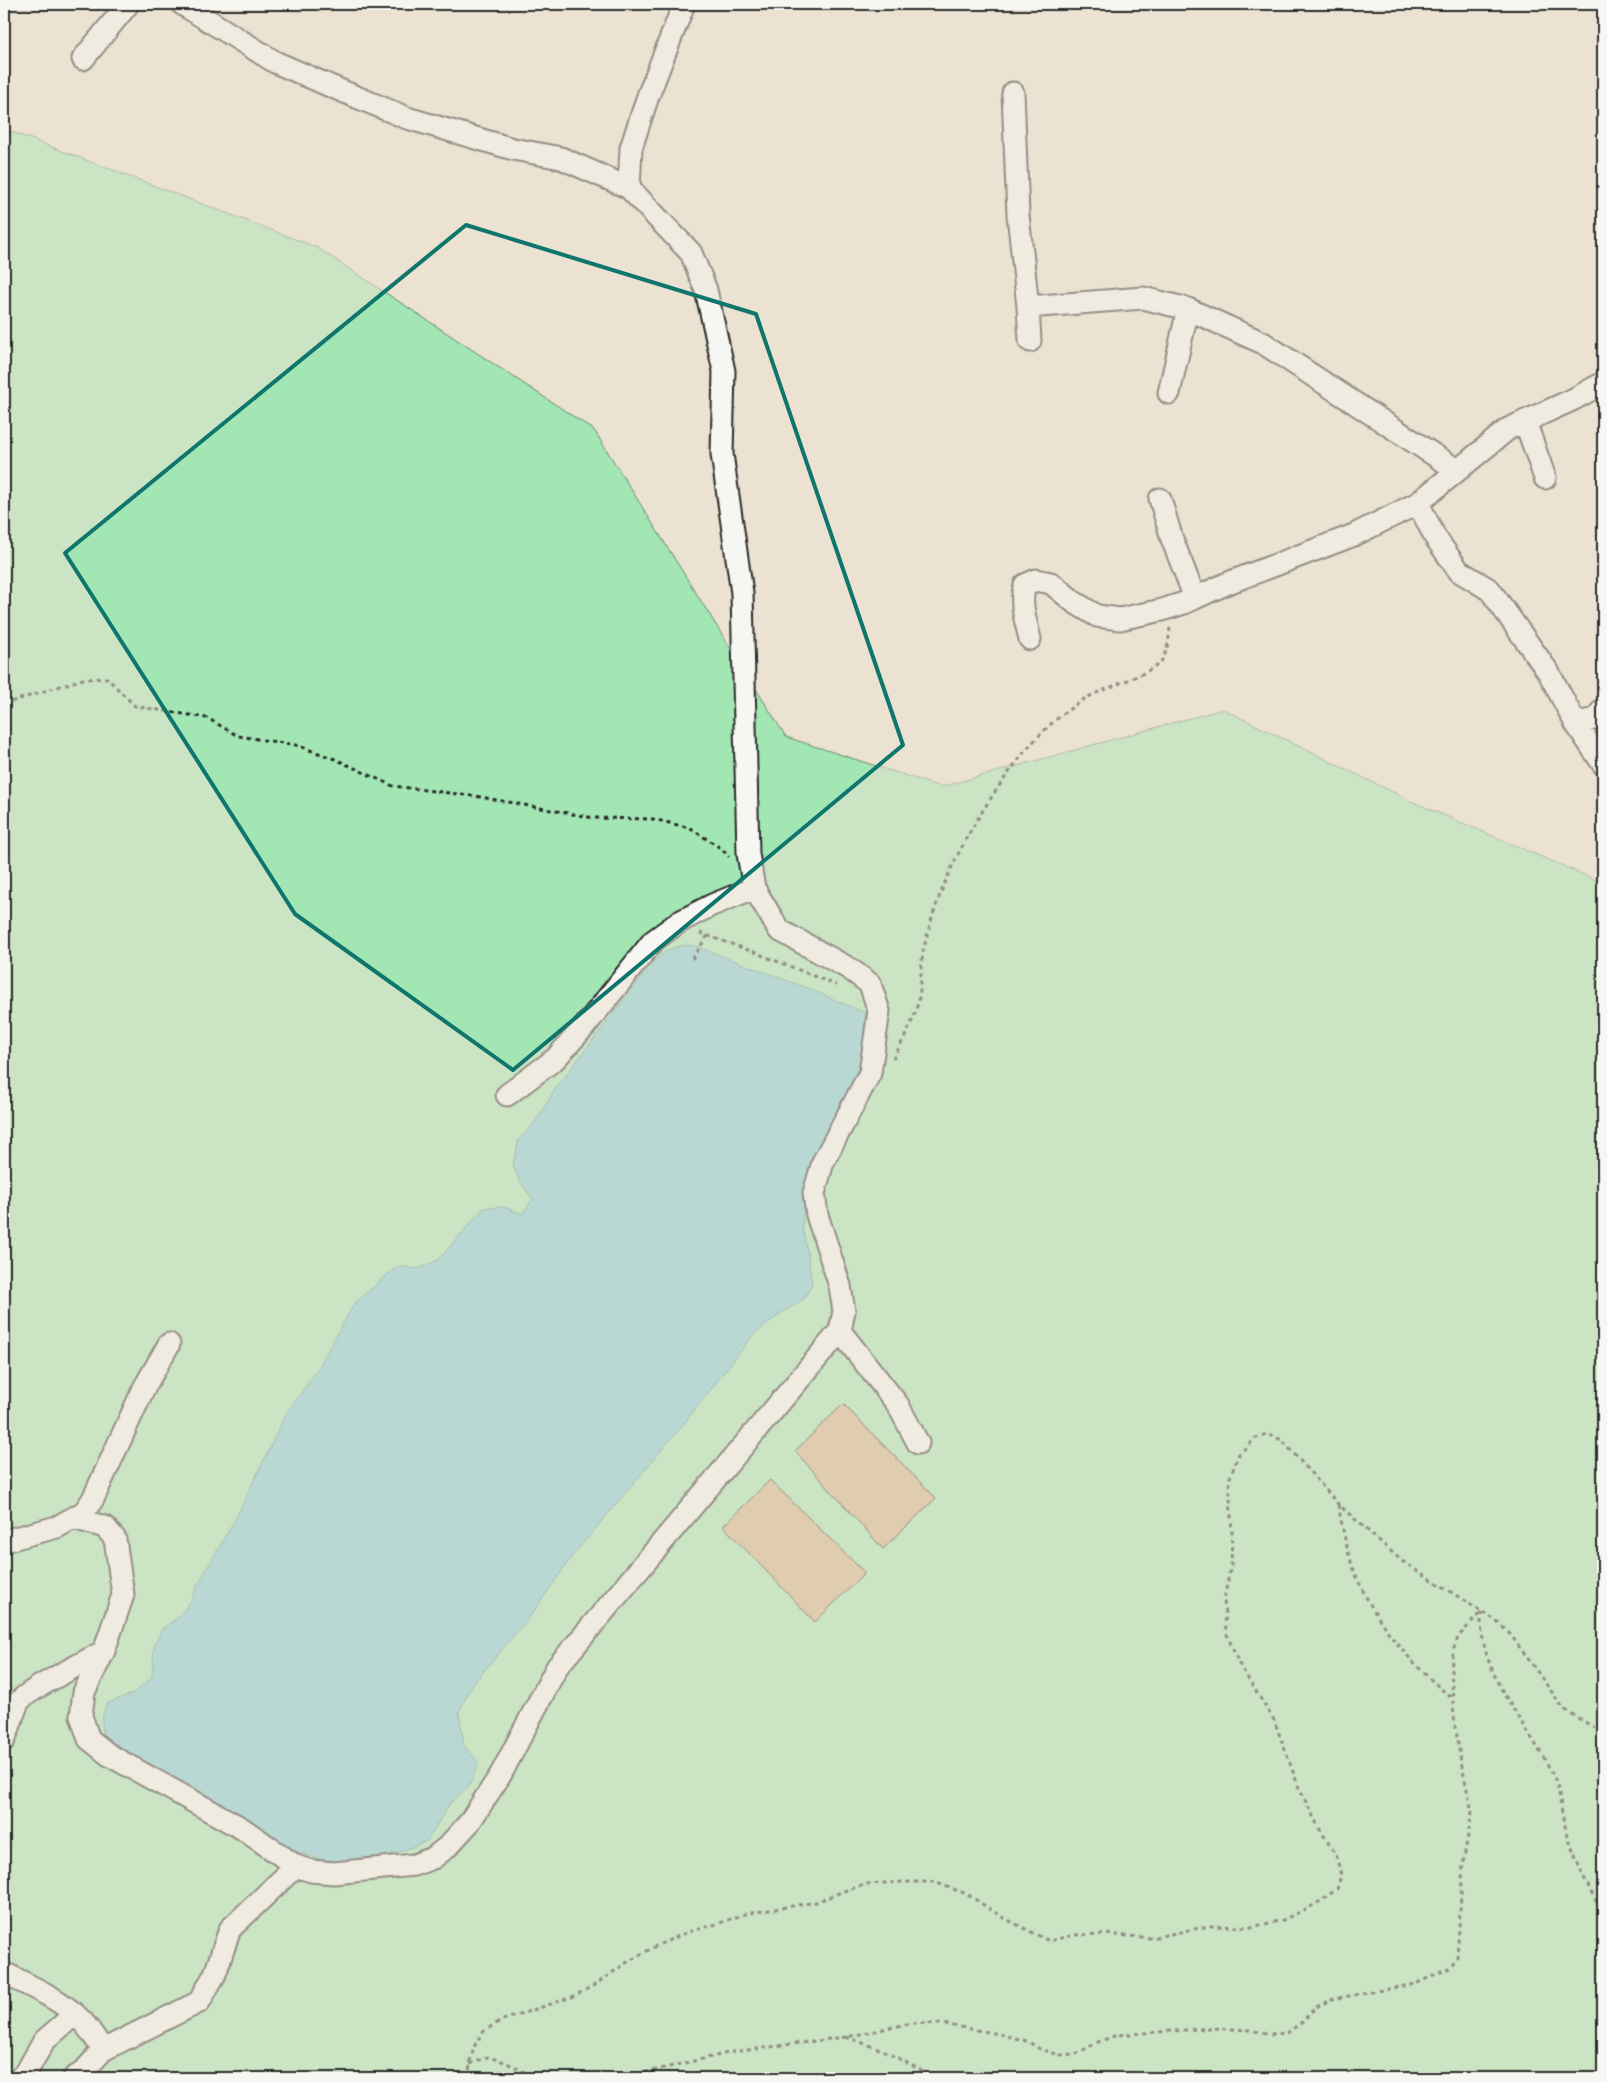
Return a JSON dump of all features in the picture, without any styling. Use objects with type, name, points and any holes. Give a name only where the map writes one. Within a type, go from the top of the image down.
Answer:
[{"type":"street","points":[[83,59],[128,4]]},
{"type":"street","points":[[73,1518],[105,1527],[115,1539],[123,1595],[104,1651],[84,1692],[81,1716],[89,1739],[109,1755],[243,1829],[296,1866],[311,1871],[334,1873],[414,1865],[433,1858],[447,1847],[469,1824],[501,1774],[557,1668],[840,1331],[844,1311],[840,1286],[817,1215],[814,1194],[823,1162],[870,1073],[879,1011],[870,984],[850,970],[779,930],[754,888],[748,854],[742,593],[722,454],[724,371],[706,290],[691,252],[629,188],[561,158],[513,149],[408,118],[347,93],[275,62],[182,4]]},
{"type":"street","points":[[629,188],[631,148],[648,96],[684,4]]},
{"type":"street","points":[[1014,93],[1018,215],[1030,341]]},
{"type":"street","points":[[1028,307],[1142,298],[1188,309],[1263,343],[1457,470]]},
{"type":"street","points":[[1169,392],[1188,309]]},
{"type":"street","points":[[1030,638],[1023,608],[1023,592],[1026,585],[1036,580],[1051,583],[1074,602],[1097,616],[1120,619],[1170,607],[1354,535],[1418,503],[1508,429],[1603,384]]},
{"type":"street","points":[[1526,421],[1545,478]]},
{"type":"street","points":[[1160,499],[1172,539],[1195,598]]},
{"type":"street","points":[[1418,503],[1435,537],[1459,571],[1490,590],[1549,674],[1576,724],[1603,764]]},
{"type":"street","points":[[1576,724],[1597,718],[1603,709]]},
{"type":"street","points":[[508,1094],[556,1059],[653,941],[679,922],[712,905],[754,888]]},
{"type":"street","points":[[840,1331],[898,1405],[918,1443]]},
{"type":"street","points":[[4,1541],[57,1526],[84,1512],[93,1499],[144,1388],[169,1344]]},
{"type":"street","points":[[4,1740],[10,1729],[18,1702],[37,1688],[104,1651]]},
{"type":"street","points":[[74,2078],[83,2072],[104,2050],[199,2002],[215,1974],[230,1929],[296,1866]]},
{"type":"street","points":[[4,1974],[50,1996],[75,2014],[81,2019],[104,2050]]},
{"type":"street","points":[[20,2078],[28,2069],[44,2041],[75,2014]]},
{"type":"path","points":[[889,1066],[906,1035],[919,998],[923,949],[936,904],[951,866],[976,821],[1023,753],[1049,725],[1086,698],[1141,674],[1162,661],[1169,641],[1170,607]]},
{"type":"path","points":[[4,704],[82,679],[107,678],[135,706],[207,718],[238,736],[296,745],[335,759],[393,786],[482,797],[594,818],[653,819],[690,828],[722,849],[733,862]]},
{"type":"path","points":[[670,929],[708,935],[840,987]]},
{"type":"path","points":[[692,959],[708,935]]},
{"type":"path","points":[[469,2078],[470,2064],[475,2045],[483,2032],[500,2021],[572,1997],[593,1986],[629,1962],[688,1932],[745,1914],[816,1902],[867,1884],[934,1882],[967,1894],[1002,1916],[1049,1941],[1074,1935],[1104,1934],[1151,1938],[1208,1926],[1251,1927],[1282,1920],[1316,1904],[1337,1888],[1341,1875],[1336,1855],[1319,1828],[1299,1788],[1274,1720],[1239,1664],[1226,1632],[1224,1599],[1231,1565],[1232,1533],[1229,1480],[1239,1454],[1256,1438],[1266,1434],[1282,1440],[1338,1504],[1402,1561],[1495,1620],[1511,1635],[1564,1709],[1603,1733]]},
{"type":"path","points":[[1338,1504],[1350,1560],[1360,1586],[1378,1618],[1423,1671],[1453,1699]]},
{"type":"path","points":[[622,2078],[732,2052],[846,2037],[912,2024],[943,2024],[1027,2041],[1040,2050],[1060,2055],[1076,2054],[1098,2042],[1118,2035],[1212,2028],[1250,2030],[1272,2034],[1287,2033],[1316,2007],[1333,1999],[1415,1984],[1448,1969],[1457,1958],[1464,1864],[1472,1812],[1461,1762],[1451,1670],[1453,1651],[1458,1637],[1481,1612]]},
{"type":"path","points":[[1481,1612],[1480,1631],[1493,1675],[1536,1744],[1555,1779],[1563,1820],[1593,1898],[1603,1913]]},
{"type":"path","points":[[846,2037],[885,2051],[935,2078]]},
{"type":"path","points":[[470,2064],[488,2057],[505,2062],[535,2078]]},
{"type":"highlighted area","points":[[466,225],[756,314],[903,745],[513,1070],[295,914],[65,553]]},
{"type":"green space","points":[[4,129],[316,247],[594,430],[786,737],[941,787],[1223,709],[1413,802],[1603,883],[1603,2078],[4,2078]]},
{"type":"water","points":[[685,945],[695,946],[807,988],[865,1013],[863,1052],[850,1089],[812,1168],[804,1202],[802,1227],[812,1284],[803,1300],[784,1311],[753,1335],[690,1416],[573,1555],[532,1614],[472,1685],[459,1711],[464,1746],[479,1763],[469,1786],[450,1803],[427,1841],[397,1853],[357,1863],[327,1861],[292,1850],[239,1813],[191,1789],[133,1756],[103,1735],[102,1720],[106,1704],[134,1693],[152,1677],[154,1646],[162,1629],[180,1616],[192,1599],[197,1586],[237,1516],[286,1414],[314,1375],[354,1304],[397,1266],[418,1269],[438,1260],[484,1208],[504,1207],[522,1214],[533,1199],[519,1180],[513,1165],[519,1140],[536,1121],[556,1088],[653,962],[669,949]]},
{"type":"building","points":[[843,1404],[936,1498],[883,1549],[795,1451]]},
{"type":"building","points":[[770,1480],[865,1573],[815,1622],[723,1526]]}]
